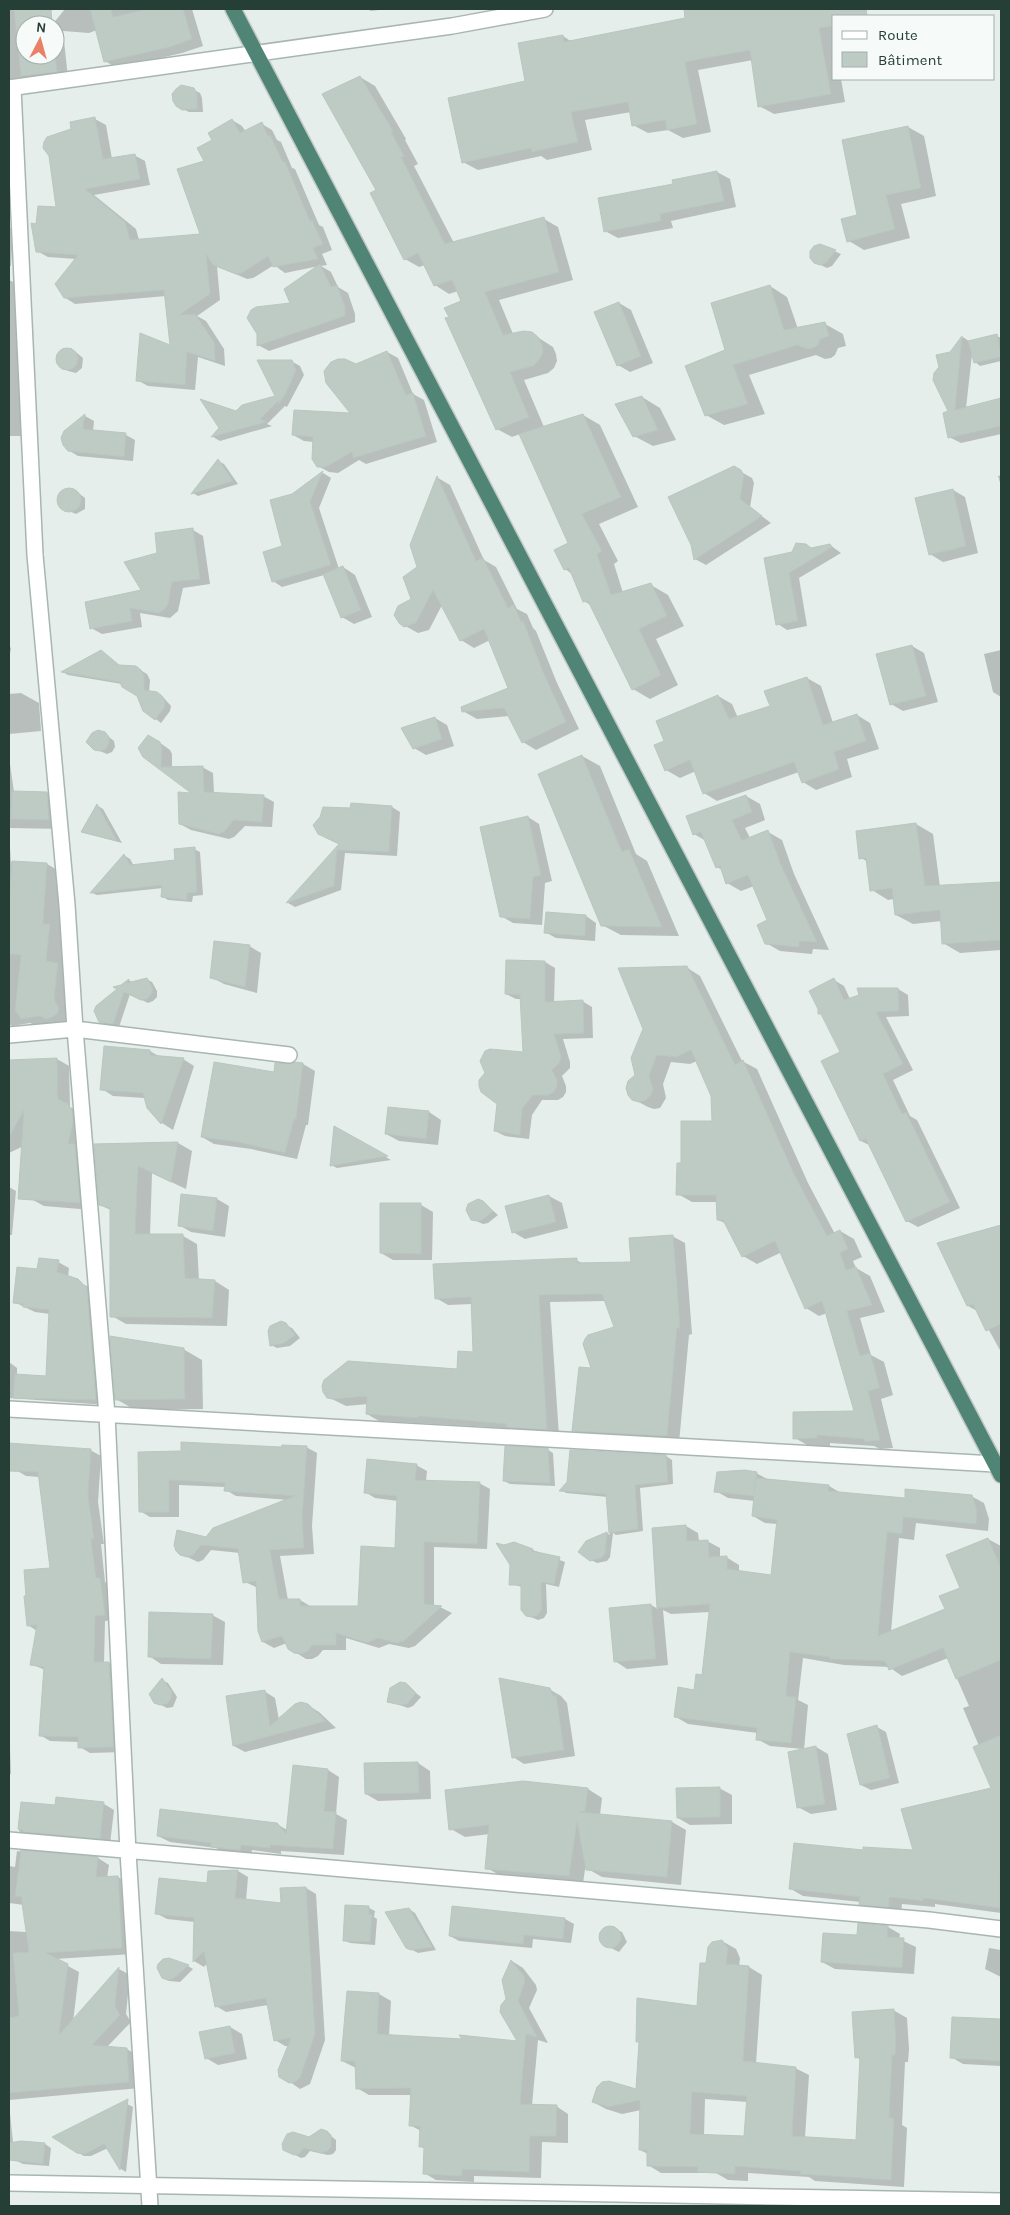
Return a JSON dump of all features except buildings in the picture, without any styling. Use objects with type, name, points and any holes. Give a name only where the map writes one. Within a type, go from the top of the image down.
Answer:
[{"type":"highway","points":[[234,9],[998,1470]]},
{"type":"street","points":[[150,2206],[128,1852],[107,1415],[75,1029],[68,905],[35,555],[11,88],[256,52],[452,26],[545,9]]},
{"type":"street","points":[[9,1035],[75,1029],[289,1055]]},
{"type":"street","points":[[9,1409],[998,1470]]},
{"type":"street","points":[[9,1840],[128,1852],[909,1918],[1001,1929]]},
{"type":"street","points":[[9,2184],[148,2186],[676,2201],[1001,2201]]}]
